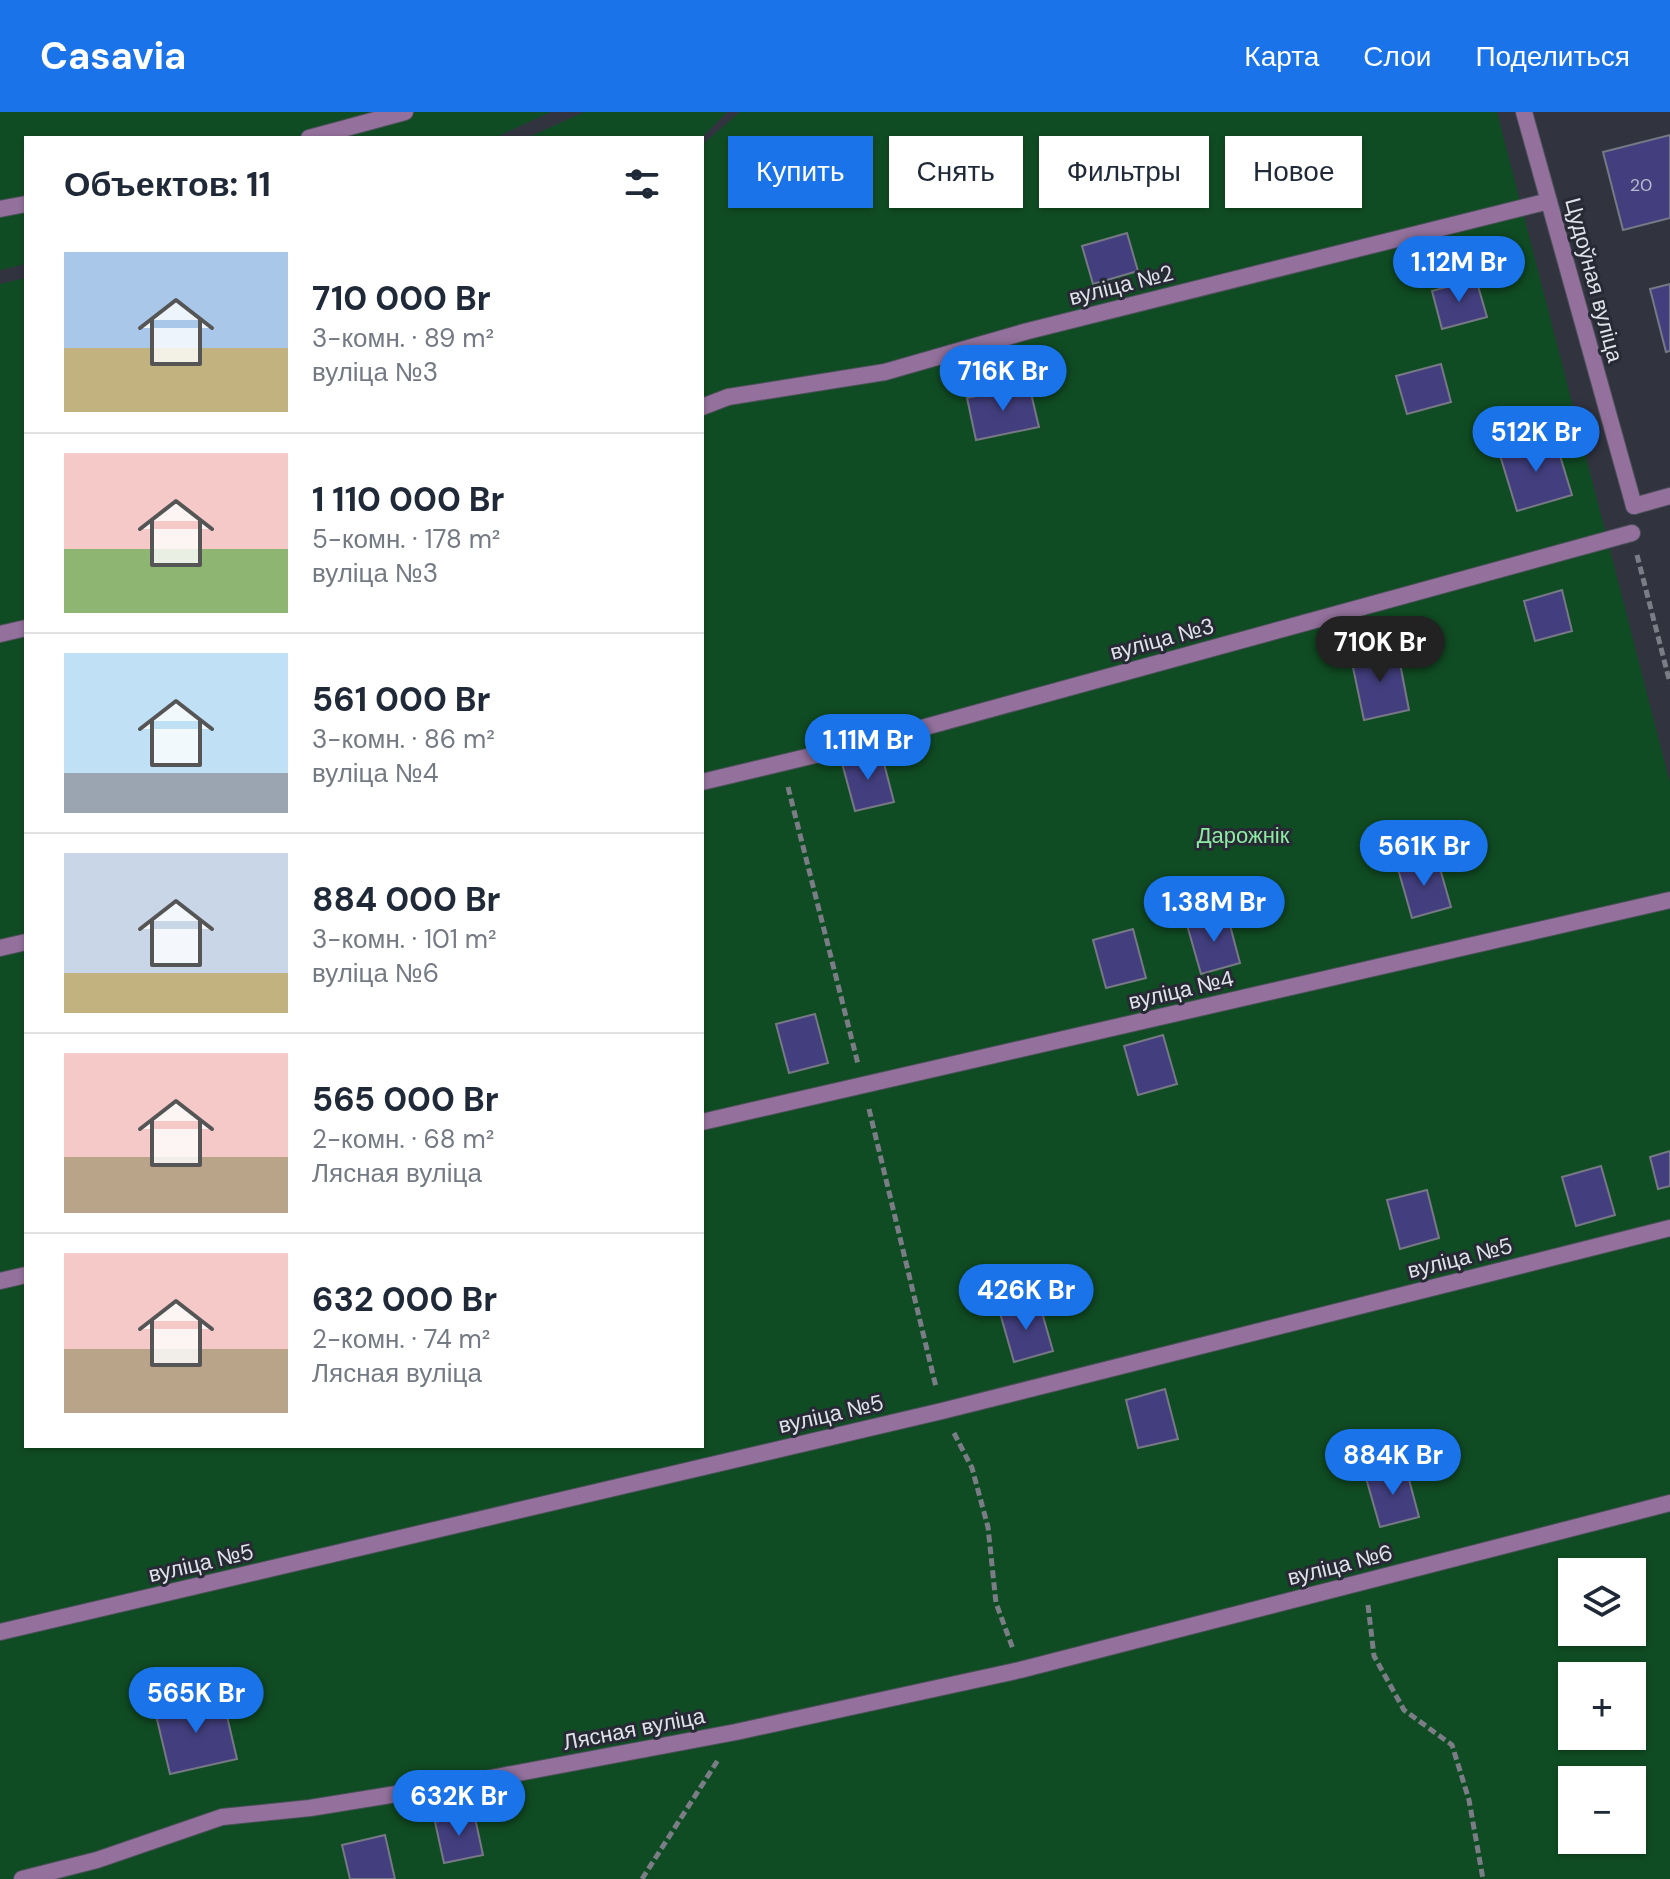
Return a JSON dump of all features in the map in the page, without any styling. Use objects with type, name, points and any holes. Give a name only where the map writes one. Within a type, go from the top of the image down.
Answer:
[{"type":"street","points":[[316,136],[405,112]]},
{"type":"street","name":"Цудоўная вуліца","points":[[1524,112],[1634,506],[1670,496]]},
{"type":"street","name":"вуліца №2","points":[[704,406],[728,397],[885,372],[1028,331],[1549,201]]},
{"type":"street","points":[[0,209],[24,204]]},
{"type":"street","name":"вуліца №3","points":[[704,782],[878,740],[1632,533]]},
{"type":"street","points":[[0,634],[24,628]]},
{"type":"street","name":"вуліца №4","points":[[704,1122],[1670,900]]},
{"type":"street","points":[[0,948],[24,942]]},
{"type":"street","name":"вуліца №5","points":[[0,1632],[942,1411],[1670,1228]]},
{"type":"street","points":[[0,1281],[24,1275]]},
{"type":"street","name":"вуліца №6","points":[[1020,1670],[1670,1503]]},
{"type":"street","name":"Лясная вуліца","points":[[22,1879],[97,1860],[222,1817],[357,1801],[736,1732],[1020,1670]]},
{"type":"path","points":[[1632,533],[1670,683]]},
{"type":"path","points":[[782,763],[942,1411],[972,1468],[988,1527],[996,1603],[1020,1670]]},
{"type":"path","points":[[1365,1580],[1374,1656],[1404,1710],[1452,1745],[1469,1800],[1483,1879]]},
{"type":"path","points":[[642,1879],[736,1732]]},
{"type":"green space","points":[[0,112],[551,112],[498,136],[24,136],[24,264],[0,270]]},
{"type":"green space","points":[[584,112],[727,112],[703,136],[531,136]]},
{"type":"green space","name":"Дарожнік","points":[[740,112],[1497,112],[1670,783],[1670,1879],[0,1879],[0,284],[24,278],[24,1448],[704,1448],[704,143]]},
{"type":"building","points":[[1670,135],[1670,218],[1623,230],[1603,152]]},
{"type":"building","points":[[1127,233],[1138,271],[1093,284],[1082,246]]},
{"type":"building","points":[[1476,279],[1487,317],[1442,329],[1432,291]]},
{"type":"building","points":[[1670,284],[1670,351],[1666,352],[1650,289]]},
{"type":"building","points":[[1441,364],[1451,402],[1407,414],[1396,376]]},
{"type":"building","points":[[1029,385],[1039,427],[976,440],[967,398]]},
{"type":"building","points":[[1554,436],[1572,495],[1517,511],[1499,452]]},
{"type":"building","points":[[1562,590],[1572,631],[1535,641],[1524,601]]},
{"type":"building","points":[[1397,648],[1409,710],[1364,720],[1351,658]]},
{"type":"building","points":[[881,752],[894,802],[855,811],[842,763]]},
{"type":"building","points":[[1437,858],[1451,907],[1412,918],[1398,869]]},
{"type":"building","points":[[1227,914],[1240,963],[1201,974],[1187,925]]},
{"type":"building","points":[[1133,929],[1146,978],[1106,988],[1093,940]]},
{"type":"building","points":[[815,1014],[828,1063],[789,1073],[776,1024]]},
{"type":"building","points":[[1163,1035],[1177,1084],[1138,1095],[1124,1046]]},
{"type":"building","points":[[1670,1151],[1670,1186],[1658,1189],[1650,1157]]},
{"type":"building","points":[[1601,1166],[1615,1215],[1576,1226],[1562,1177]]},
{"type":"building","points":[[1427,1190],[1439,1238],[1400,1249],[1387,1200]]},
{"type":"building","points":[[1039,1302],[1053,1351],[1014,1362],[1000,1313]]},
{"type":"building","points":[[1165,1389],[1178,1439],[1138,1448],[1126,1400]]},
{"type":"building","points":[[1406,1468],[1419,1517],[1380,1527],[1366,1478]]},
{"type":"building","points":[[222,1695],[237,1759],[170,1774],[155,1711]]},
{"type":"building","points":[[474,1813],[483,1855],[444,1863],[435,1822]]},
{"type":"building","points":[[385,1835],[395,1879],[350,1879],[342,1845]]}]
